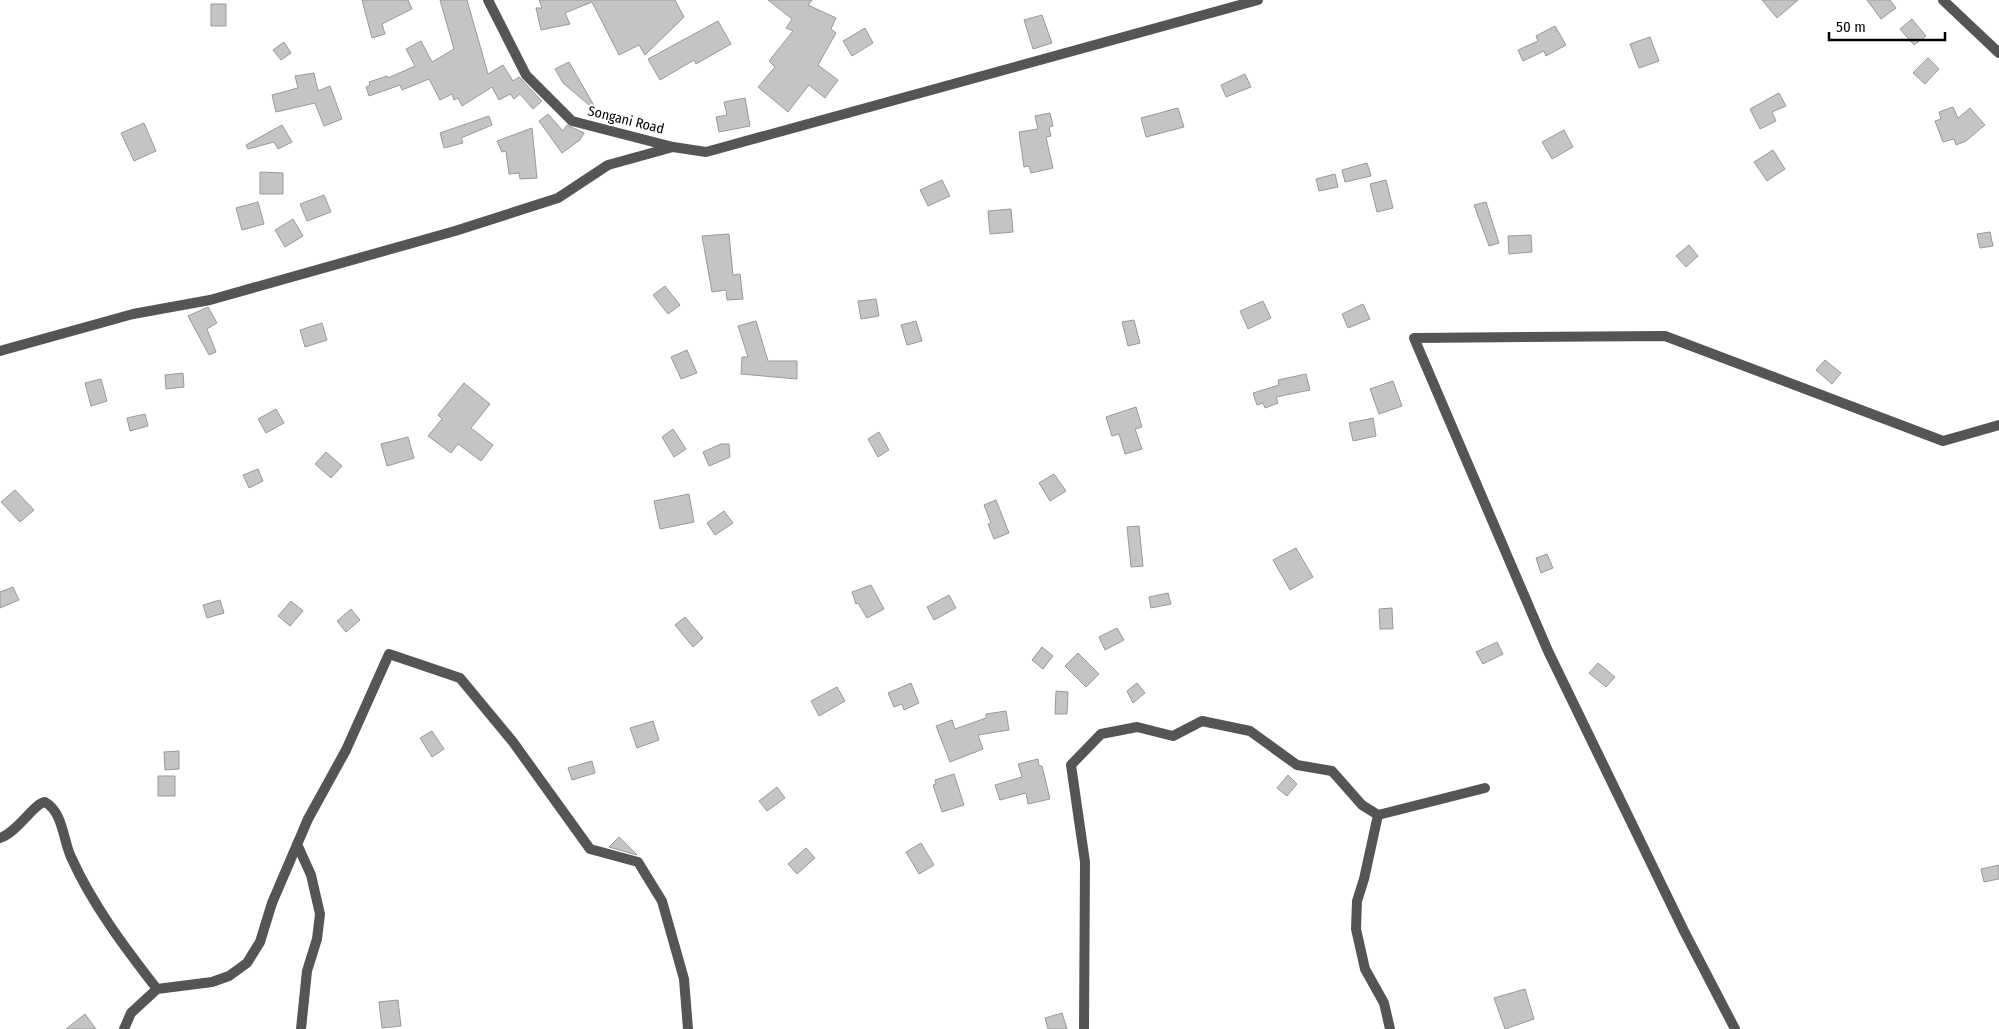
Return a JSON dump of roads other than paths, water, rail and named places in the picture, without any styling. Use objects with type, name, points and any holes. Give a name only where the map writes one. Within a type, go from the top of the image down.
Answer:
[{"type":"street","name":"Songani Road","points":[[488,0],[526,75],[572,121],[673,146],[706,152],[1258,0]]},
{"type":"street","points":[[1943,0],[1999,52]]},
{"type":"street","points":[[0,351],[133,314],[210,300],[455,231],[558,198],[608,165],[673,146]]},
{"type":"street","points":[[1735,1029],[1684,931],[1548,652],[1414,338],[1665,336],[1943,441],[1999,425]]},
{"type":"street","points":[[124,1029],[131,1013],[158,989],[212,982],[239,970],[247,963],[260,942],[272,903],[317,799],[346,750],[389,654],[460,678],[513,742],[590,849],[638,862],[662,901],[684,979],[688,1029]]},
{"type":"street","points":[[1084,1029],[1084,862],[1071,765],[1101,734],[1137,727],[1173,736],[1202,721],[1250,731],[1297,765],[1332,771],[1362,804],[1378,815],[1485,788]]},
{"type":"street","points":[[0,838],[15,830],[39,803],[45,802],[50,805],[58,816],[66,846],[77,870],[114,932],[158,989]]},
{"type":"street","points":[[1378,815],[1364,879],[1357,901],[1356,929],[1366,970],[1384,1003],[1390,1029]]},
{"type":"street","points":[[297,844],[311,876],[320,914],[317,939],[308,971],[301,1029]]}]
